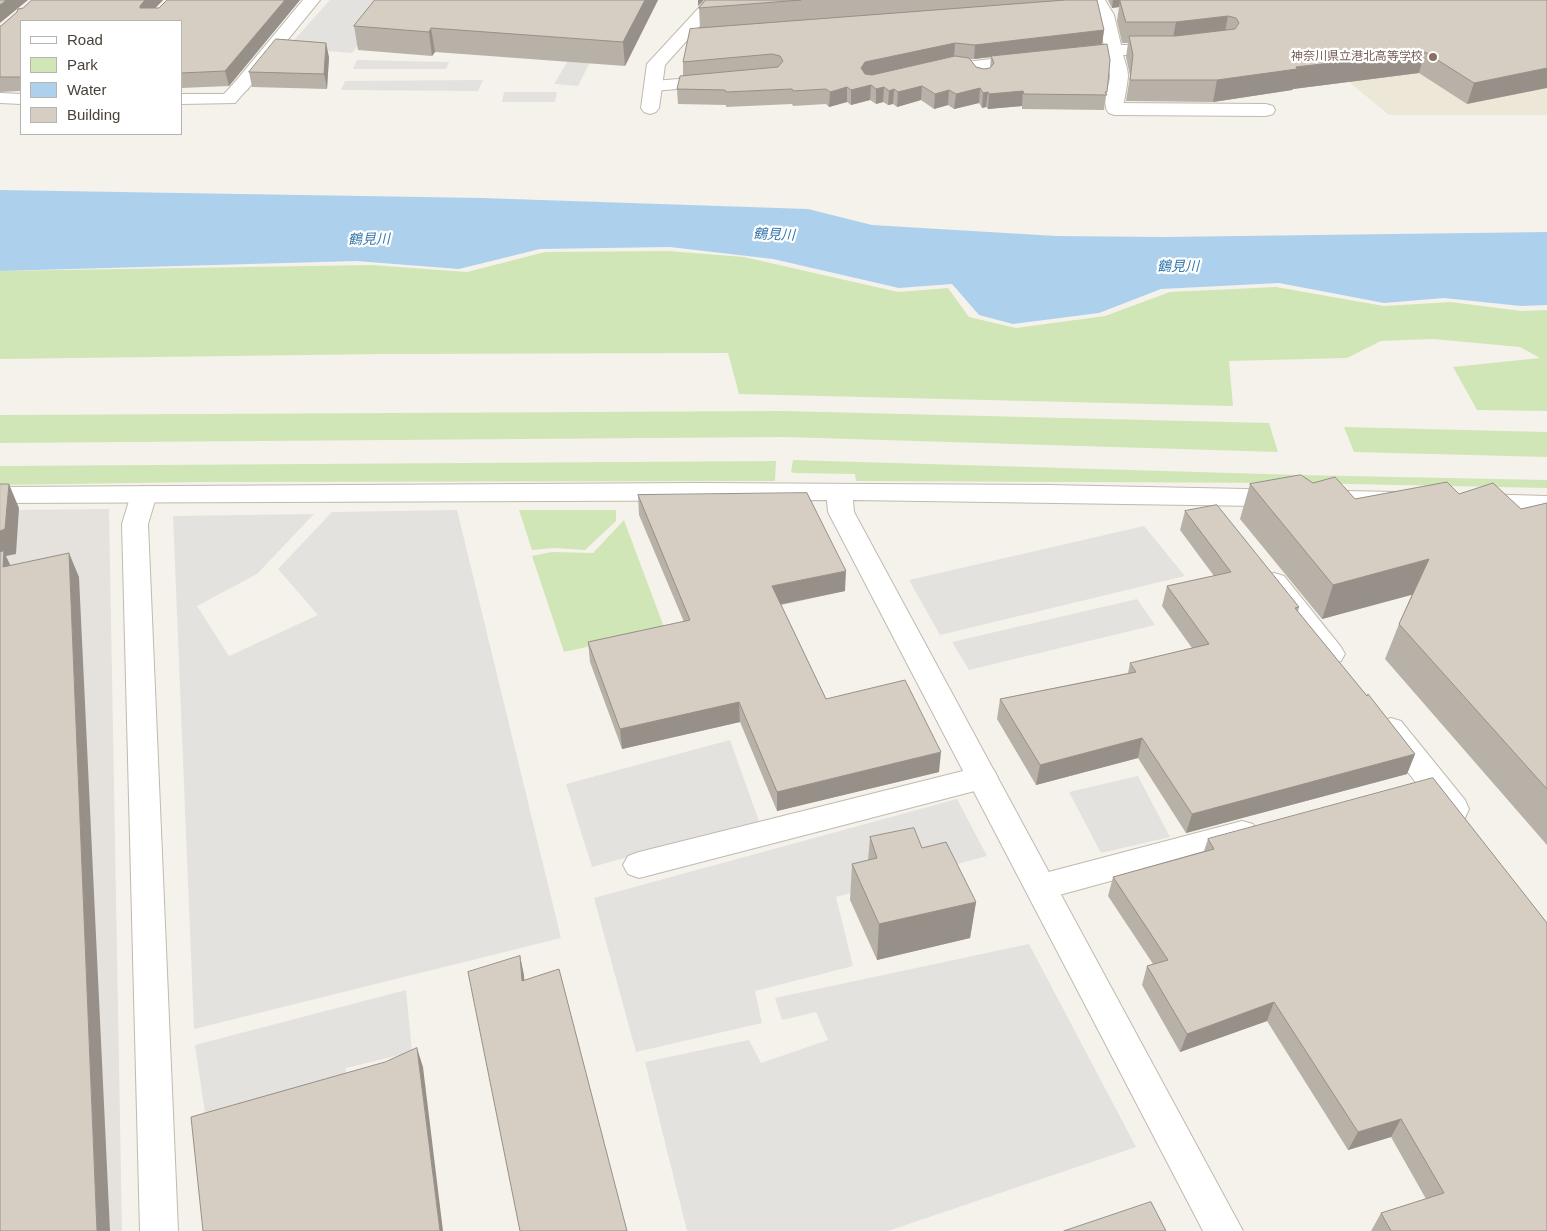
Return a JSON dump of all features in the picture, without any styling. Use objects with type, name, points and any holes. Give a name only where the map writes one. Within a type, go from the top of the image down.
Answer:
[{"type":"street","points":[[182,99],[229,99],[312,0]]},
{"type":"street","points":[[650,108],[656,64],[715,0]]},
{"type":"street","points":[[1082,7],[1101,7],[1124,13]]},
{"type":"street","points":[[1101,7],[1115,50],[1119,76],[1115,94],[1115,109],[1266,110]]},
{"type":"street","points":[[680,37],[708,35]]},
{"type":"street","points":[[1058,56],[1115,50],[1181,49]]},
{"type":"street","points":[[917,72],[954,64],[978,71],[1040,58]]},
{"type":"street","points":[[654,86],[733,80]]},
{"type":"street","points":[[0,98],[20,98]]},
{"type":"street","points":[[0,495],[466,491],[1058,492],[1422,500]]},
{"type":"street","points":[[838,492],[841,512],[1224,1231]]},
{"type":"street","points":[[144,494],[134,524],[159,1231]]},
{"type":"street","points":[[1205,494],[1230,526]]},
{"type":"street","points":[[1451,501],[1547,504]]},
{"type":"street","points":[[1260,564],[1346,673]]},
{"type":"street","points":[[1377,712],[1418,785],[1469,827]]},
{"type":"street","points":[[639,865],[983,778]]},
{"type":"street","points":[[1041,887],[1270,825]]},
{"type":"shaded area","points":[[330,0],[395,0],[352,53],[287,48]]},
{"type":"shaded area","name":"神奈川県立港北高等学校","points":[[1250,0],[1547,0],[1547,115],[1389,115]]},
{"type":"shaded area","points":[[600,7],[618,7],[578,86],[554,84]]},
{"type":"shaded area","points":[[357,60],[449,62],[446,69],[353,69]]},
{"type":"shaded area","points":[[483,80],[478,91],[341,90],[345,81]]},
{"type":"shaded area","points":[[504,92],[557,92],[555,102],[502,102]]},
{"type":"shaded area","points":[[109,509],[122,1231],[0,1231],[0,510]]},
{"type":"shaded area","points":[[457,510],[561,938],[194,1029],[173,516],[314,514],[257,574],[197,606],[229,656],[318,615],[278,569],[332,512]]},
{"type":"shaded area","points":[[1144,526],[1185,576],[940,635],[909,580]]},
{"type":"shaded area","points":[[1137,599],[1155,625],[969,670],[952,642]]},
{"type":"shaded area","points":[[730,740],[759,821],[592,867],[566,784]]},
{"type":"shaded area","points":[[1138,776],[1170,837],[1101,853],[1069,792]]},
{"type":"shaded area","points":[[957,799],[987,856],[836,897],[853,966],[755,991],[762,1023],[636,1052],[594,898]]},
{"type":"shaded area","points":[[1029,944],[1136,1147],[888,1231],[687,1231],[645,1062],[749,1040],[761,1063],[828,1040],[816,1012],[782,1020],[775,998]]},
{"type":"shaded area","points":[[406,990],[412,1052],[346,1068],[345,1087],[206,1120],[195,1045]]},
{"type":"green space","points":[[668,251],[744,257],[898,292],[948,288],[969,317],[1016,328],[1105,316],[1170,292],[1276,287],[1384,306],[1451,302],[1521,311],[1547,310],[1547,411],[1477,410],[1453,367],[1540,358],[1520,347],[1433,339],[1381,341],[1347,358],[1229,361],[1233,406],[739,394],[728,353],[386,354],[0,359],[0,271],[372,265],[467,272],[545,252]]},
{"type":"green space","points":[[783,411],[1269,423],[1278,452],[784,437],[0,443],[0,415]]},
{"type":"green space","points":[[1344,427],[1547,432],[1547,457],[1354,452]]},
{"type":"green space","points":[[793,460],[1300,475],[1547,480],[1547,488],[1300,483],[856,481],[855,474],[791,472]]},
{"type":"green space","points":[[776,461],[775,481],[199,482],[0,485],[0,466]]},
{"type":"green space","points":[[519,510],[616,510],[616,521],[585,550],[554,548],[532,550]]},
{"type":"green space","points":[[624,520],[665,630],[564,652],[532,556],[552,552],[593,553]]},
{"type":"water","name":"鶴見川","points":[[0,190],[482,198],[808,209],[872,225],[1056,236],[1163,237],[1547,232],[1547,305],[1521,306],[1444,298],[1384,303],[1279,283],[1161,289],[1099,313],[1013,324],[979,315],[952,284],[899,288],[773,259],[670,247],[540,249],[459,269],[356,261],[0,271]]},
{"type":"building","points":[[32,0],[145,0],[140,8],[159,8],[167,0],[285,0],[225,71],[182,73],[182,20],[20,20],[20,77],[0,77],[0,26],[18,9],[23,8]]},
{"type":"building","points":[[375,0],[645,0],[623,42],[431,28],[429,32],[354,26]]},
{"type":"building","points":[[706,0],[801,0],[699,8]]},
{"type":"building","points":[[1066,0],[1097,0],[1104,30],[975,45],[955,43],[865,62],[861,68],[865,74],[872,75],[955,56],[969,58],[976,67],[984,69],[990,68],[994,63],[991,56],[1107,44],[1110,60],[1107,92],[1105,92],[1107,95],[1024,94],[1023,91],[989,94],[988,92],[983,93],[980,88],[956,94],[949,90],[935,94],[922,86],[898,92],[894,89],[889,91],[884,87],[876,89],[871,85],[851,90],[847,87],[830,92],[826,89],[726,92],[725,90],[677,89],[680,76],[778,67],[783,61],[780,56],[772,54],[683,62],[690,29]]},
{"type":"building","name":"神奈川県立港北高等学校","points":[[1120,0],[1547,0],[1547,68],[1474,83],[1425,52],[1296,67],[1297,69],[1217,80],[1130,80],[1133,55],[1129,36],[1176,36],[1235,29],[1239,23],[1236,18],[1228,16],[1176,22],[1126,22]]},
{"type":"building","points":[[276,39],[326,43],[324,74],[249,72]]},
{"type":"building","points":[[1301,475],[1313,483],[1335,477],[1355,499],[1447,482],[1459,494],[1493,483],[1521,509],[1547,503],[1547,789],[1399,624],[1429,559],[1333,585],[1250,484]]},
{"type":"building","points":[[0,484],[9,484],[5,529],[0,531]]},
{"type":"building","points":[[807,493],[846,571],[772,586],[826,699],[905,680],[941,752],[777,792],[739,702],[620,729],[588,642],[690,620],[638,495]]},
{"type":"building","points":[[1217,505],[1299,607],[1295,608],[1367,696],[1368,694],[1415,754],[1192,814],[1142,738],[1040,765],[1000,699],[1136,672],[1130,663],[1209,644],[1167,586],[1231,572],[1185,511]]},
{"type":"building","points":[[4,551],[3,567],[69,553],[97,1231],[0,1231],[0,552]]},
{"type":"building","points":[[1433,778],[1547,923],[1547,1231],[1391,1231],[1381,1213],[1444,1193],[1401,1119],[1358,1132],[1274,1002],[1187,1034],[1147,966],[1168,960],[1113,877],[1214,849],[1208,839]]},
{"type":"building","points":[[914,828],[922,848],[946,842],[976,902],[879,924],[852,864],[877,858],[870,837]]},
{"type":"building","points":[[520,956],[522,981],[559,969],[627,1231],[520,1231],[468,972]]},
{"type":"building","points":[[417,1048],[440,1231],[203,1231],[191,1117],[385,1062]]},
{"type":"building","points":[[1151,1202],[1166,1231],[1064,1231]]},
{"type":"place","name":"神奈川県立港北高等学校","points":[[1433,57]]}]
